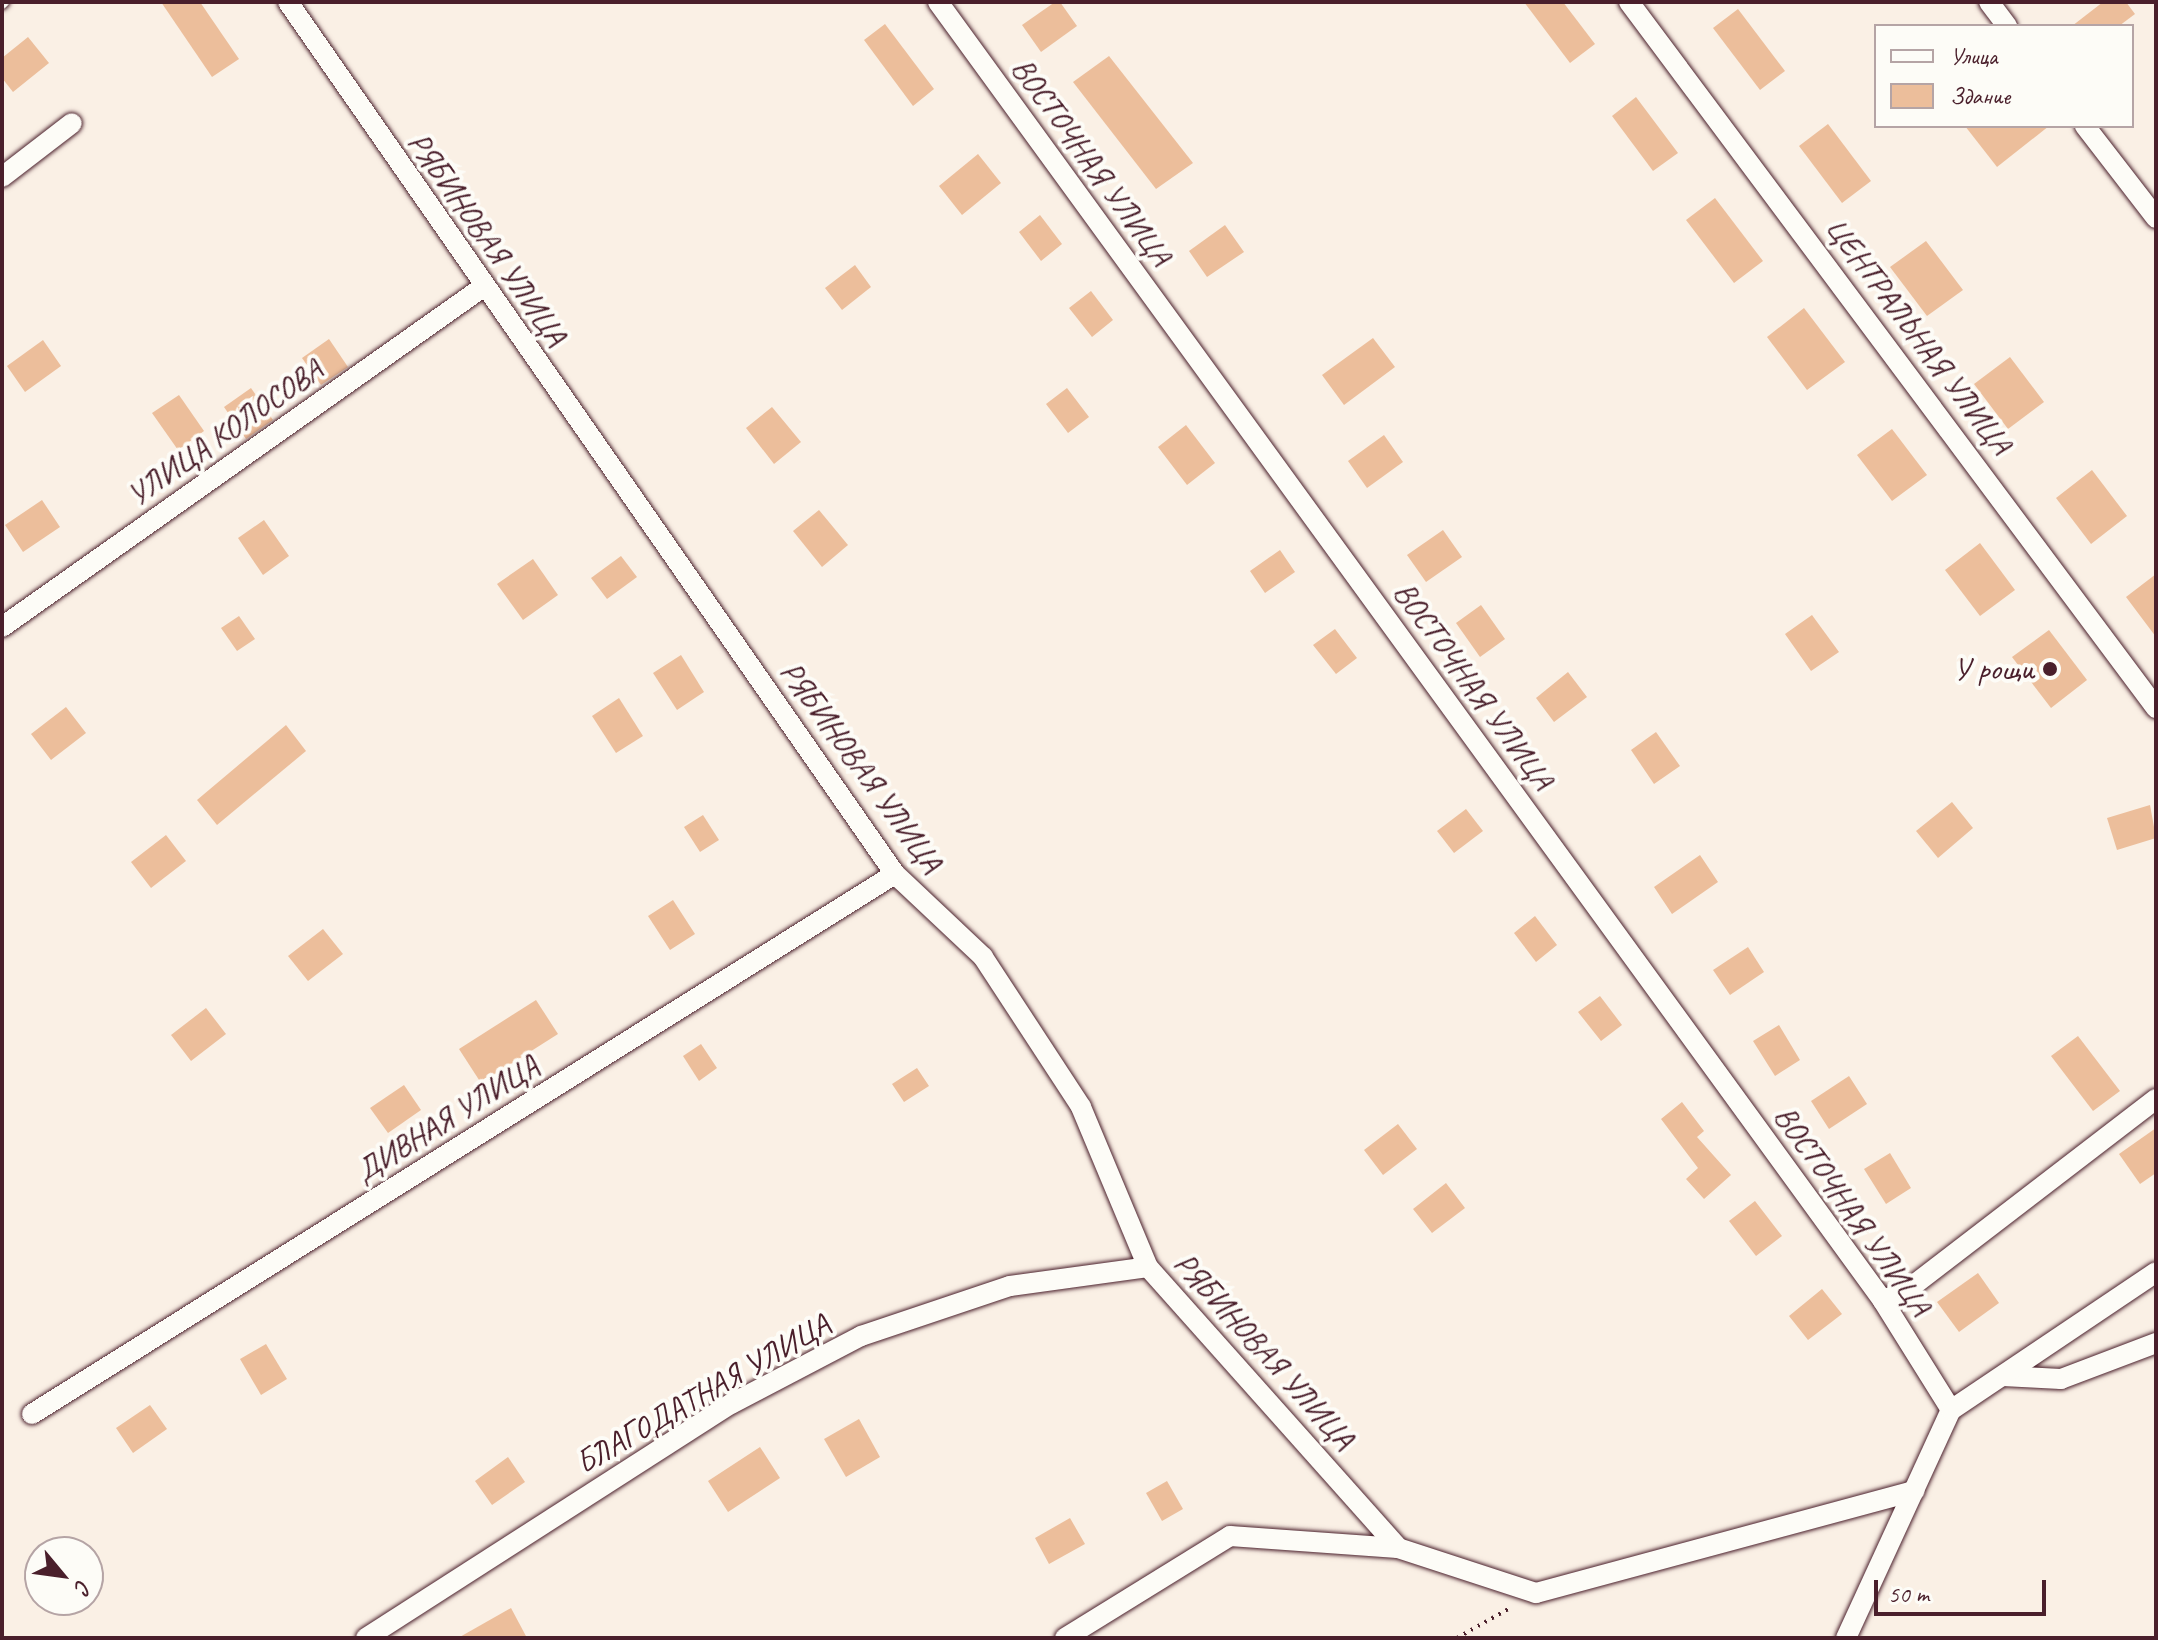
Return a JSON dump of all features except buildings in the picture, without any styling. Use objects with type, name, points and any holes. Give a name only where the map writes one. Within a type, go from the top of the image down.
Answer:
[{"type":"street","name":"РЯБИНОВАЯ УЛИЦА","points":[[288,2],[483,287],[895,874],[983,957],[1081,1107],[1148,1267],[1398,1548]]},
{"type":"street","name":"ВОСТОЧНАЯ УЛИЦА","points":[[938,2],[1883,1301],[1951,1410]]},
{"type":"street","name":"ЦЕНТРАЛЬНАЯ УЛИЦА","points":[[1629,2],[2156,708]]},
{"type":"street","points":[[1989,2],[2006,24]]},
{"type":"street","points":[[2,177],[72,123]]},
{"type":"street","points":[[2087,128],[2156,218]]},
{"type":"street","name":"УЛИЦА КОЛОСОВА","points":[[2,627],[483,287]]},
{"type":"street","name":"ДИВНАЯ УЛИЦА","points":[[32,1414],[895,874]]},
{"type":"street","points":[[1883,1301],[1911,1287],[2156,1099]]},
{"type":"street","name":"БЛАГОДАТНАЯ УЛИЦА","points":[[366,1638],[731,1404],[861,1336],[1010,1286],[1148,1267]]},
{"type":"street","points":[[1846,1638],[1951,1410],[2156,1272]]},
{"type":"street","points":[[2003,1376],[2061,1379],[2156,1343]]},
{"type":"street","points":[[1065,1638],[1230,1536],[1398,1548],[1536,1593],[1914,1491]]},
{"type":"path","points":[[1457,1638],[1536,1593]]},
{"type":"place","name":"У рощи","points":[[2050,669]]}]
